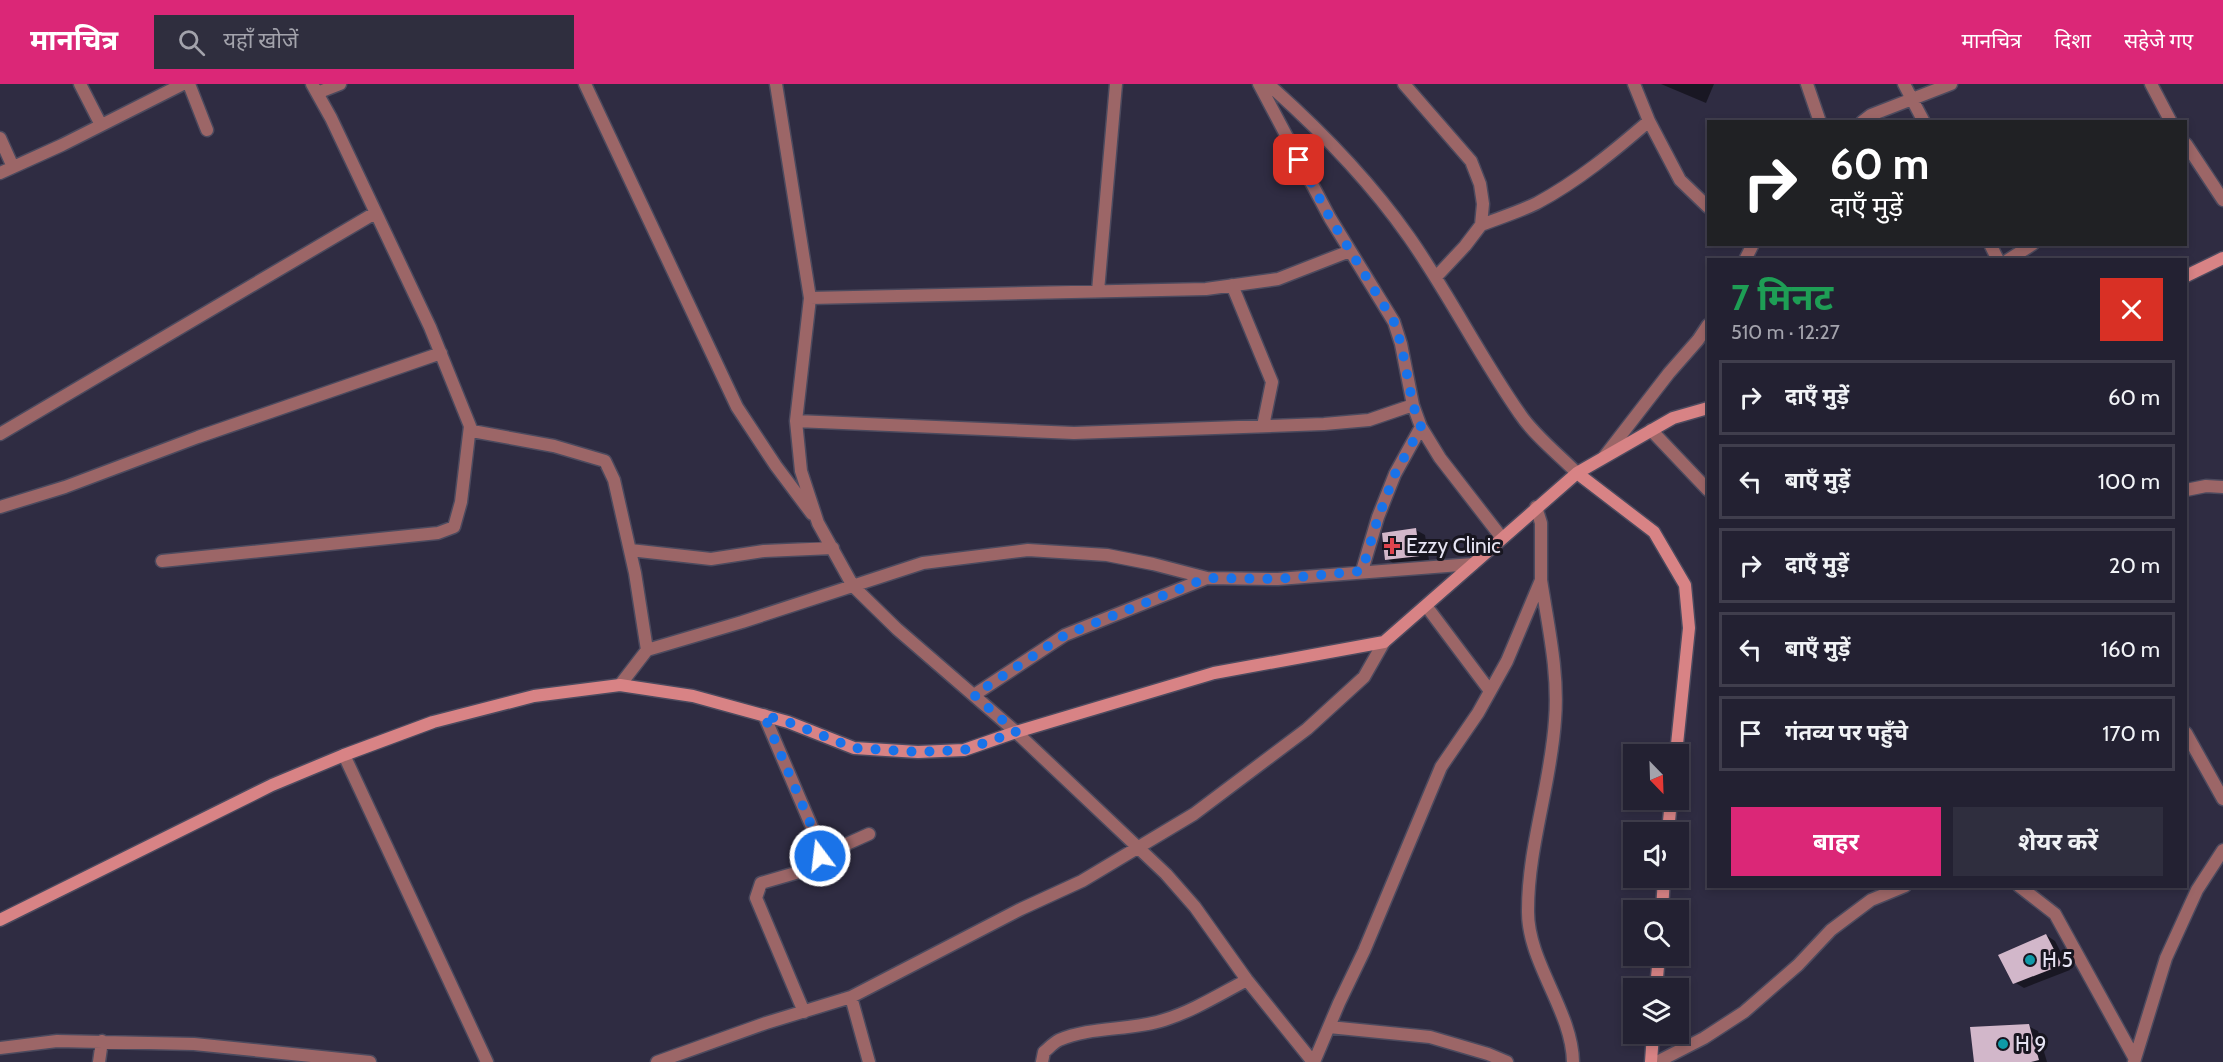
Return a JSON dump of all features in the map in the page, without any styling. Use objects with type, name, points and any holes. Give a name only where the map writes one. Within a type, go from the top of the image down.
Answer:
[{"type":"street","points":[[80,84],[101,125]]},
{"type":"street","points":[[0,173],[183,84]]},
{"type":"street","points":[[189,84],[207,130]]},
{"type":"street","points":[[340,84],[314,88],[441,353],[472,431],[554,446],[605,461],[614,480],[630,550],[647,650]]},
{"type":"street","points":[[585,84],[737,407],[776,466],[818,523],[853,586],[897,629],[1016,732],[1166,874],[1195,907],[1248,980],[1314,1062],[1364,951],[1441,767],[1507,661],[1541,580]]},
{"type":"street","points":[[776,84],[810,298],[796,422],[801,471],[818,523]]},
{"type":"street","points":[[1098,291],[1116,84]]},
{"type":"street","points":[[1258,84],[1350,251],[1394,322],[1401,344],[1413,405],[1421,427],[1440,458],[1502,538]]},
{"type":"street","points":[[1268,84],[1301,114],[1357,172],[1407,234],[1436,276],[1521,416],[1577,473],[1654,532],[1685,585],[1689,628],[1677,744]]},
{"type":"street","points":[[1404,84],[1471,161],[1480,184],[1483,204],[1481,225]]},
{"type":"street","points":[[1807,84],[1819,120]]},
{"type":"street","points":[[1904,84],[1923,120]]},
{"type":"street","points":[[1865,120],[1871,115],[1951,84]]},
{"type":"street","points":[[2151,84],[2170,120]]},
{"type":"street","points":[[1632,85],[1680,180],[1707,206]]},
{"type":"street","points":[[1436,276],[1465,246],[1481,225],[1534,204],[1569,185],[1602,161],[1649,121]]},
{"type":"street","points":[[0,138],[14,167]]},
{"type":"street","points":[[2187,148],[2191,164],[2223,200]]},
{"type":"street","points":[[0,434],[375,213]]},
{"type":"street","points":[[2011,258],[2030,246]]},
{"type":"street","points":[[810,298],[1206,289],[1278,279],[1350,251]]},
{"type":"street","points":[[2187,276],[2223,258]]},
{"type":"street","points":[[1232,285],[1272,382],[1263,426]]},
{"type":"street","points":[[1604,457],[1707,326]]},
{"type":"street","points":[[0,507],[65,487],[198,437],[441,353]]},
{"type":"street","points":[[796,422],[1074,434],[1369,420],[1413,405]]},
{"type":"street","points":[[657,1062],[851,997],[1021,909],[1082,881],[1194,814],[1307,729],[1364,677],[1384,642],[1577,473],[1673,418],[1707,408]]},
{"type":"street","points":[[162,561],[438,533],[454,526],[461,502],[470,426]]},
{"type":"street","points":[[1362,571],[1378,518],[1395,474],[1421,427]]},
{"type":"street","points":[[1651,430],[1707,489]]},
{"type":"street","points":[[2187,490],[2206,486],[2223,487]]},
{"type":"street","points":[[1536,507],[1541,523],[1541,580],[1554,663],[1555,720],[1530,871],[1527,912],[1533,941],[1560,1010],[1573,1052],[1573,1062]]},
{"type":"street","points":[[630,550],[711,559],[764,551],[832,548]]},
{"type":"street","points":[[620,685],[647,650],[923,563],[1028,550],[1107,555],[1207,578],[1278,579],[1473,564]]},
{"type":"street","points":[[974,695],[1065,635],[1207,578]]},
{"type":"street","points":[[1426,607],[1490,691]]},
{"type":"street","points":[[0,920],[272,785],[344,755],[434,722],[534,696],[620,685],[693,696],[764,715],[854,748],[918,752],[964,750],[1016,732],[1214,673],[1384,642]]},
{"type":"street","points":[[764,715],[820,846],[820,856]]},
{"type":"street","points":[[2187,735],[2223,800]]},
{"type":"street","points":[[344,755],[487,1062]]},
{"type":"street","points":[[804,1012],[756,898],[761,883],[806,870],[820,856],[869,834]]},
{"type":"street","points":[[2134,1060],[2166,958],[2197,890],[2223,850]]},
{"type":"street","points":[[1657,1062],[1704,1038],[1744,1012],[1797,965],[1831,930],[1871,900],[1900,888]]},
{"type":"street","points":[[2022,888],[2055,914],[2134,1060]]},
{"type":"street","points":[[1042,1062],[1044,1052],[1057,1041],[1083,1033],[1131,1028],[1163,1020],[1189,1010],[1248,980]]},
{"type":"street","points":[[851,997],[869,1062]]},
{"type":"street","points":[[1329,1027],[1430,1037],[1507,1062]]},
{"type":"street","points":[[0,1048],[57,1041],[194,1044],[370,1062]]},
{"type":"street","points":[[99,1062],[102,1041]]},
{"type":"street","points":[[1651,1062],[1652,1044]]},
{"type":"building","points":[[1416,528],[1420,556],[1385,560],[1382,533]]},
{"type":"building","name":"H 5","points":[[2046,934],[2062,965],[2013,984],[1998,955]]},
{"type":"building","name":"H 9","points":[[2029,1024],[2039,1060],[1974,1062],[1970,1027]]},
{"type":"place","name":"Ezzy Clinic","points":[[1392,546]]},
{"type":"place","name":"H 5","points":[[2030,960]]},
{"type":"place","name":"H 9","points":[[2003,1044]]},
{"type":"route","points":[[820,856],[820,846],[764,715],[854,748],[918,752],[964,750],[1016,732],[974,695],[1065,635],[1207,578],[1278,579],[1362,571],[1378,518],[1395,474],[1421,427],[1413,405],[1401,344],[1394,322],[1330,218],[1299,160]]}]
